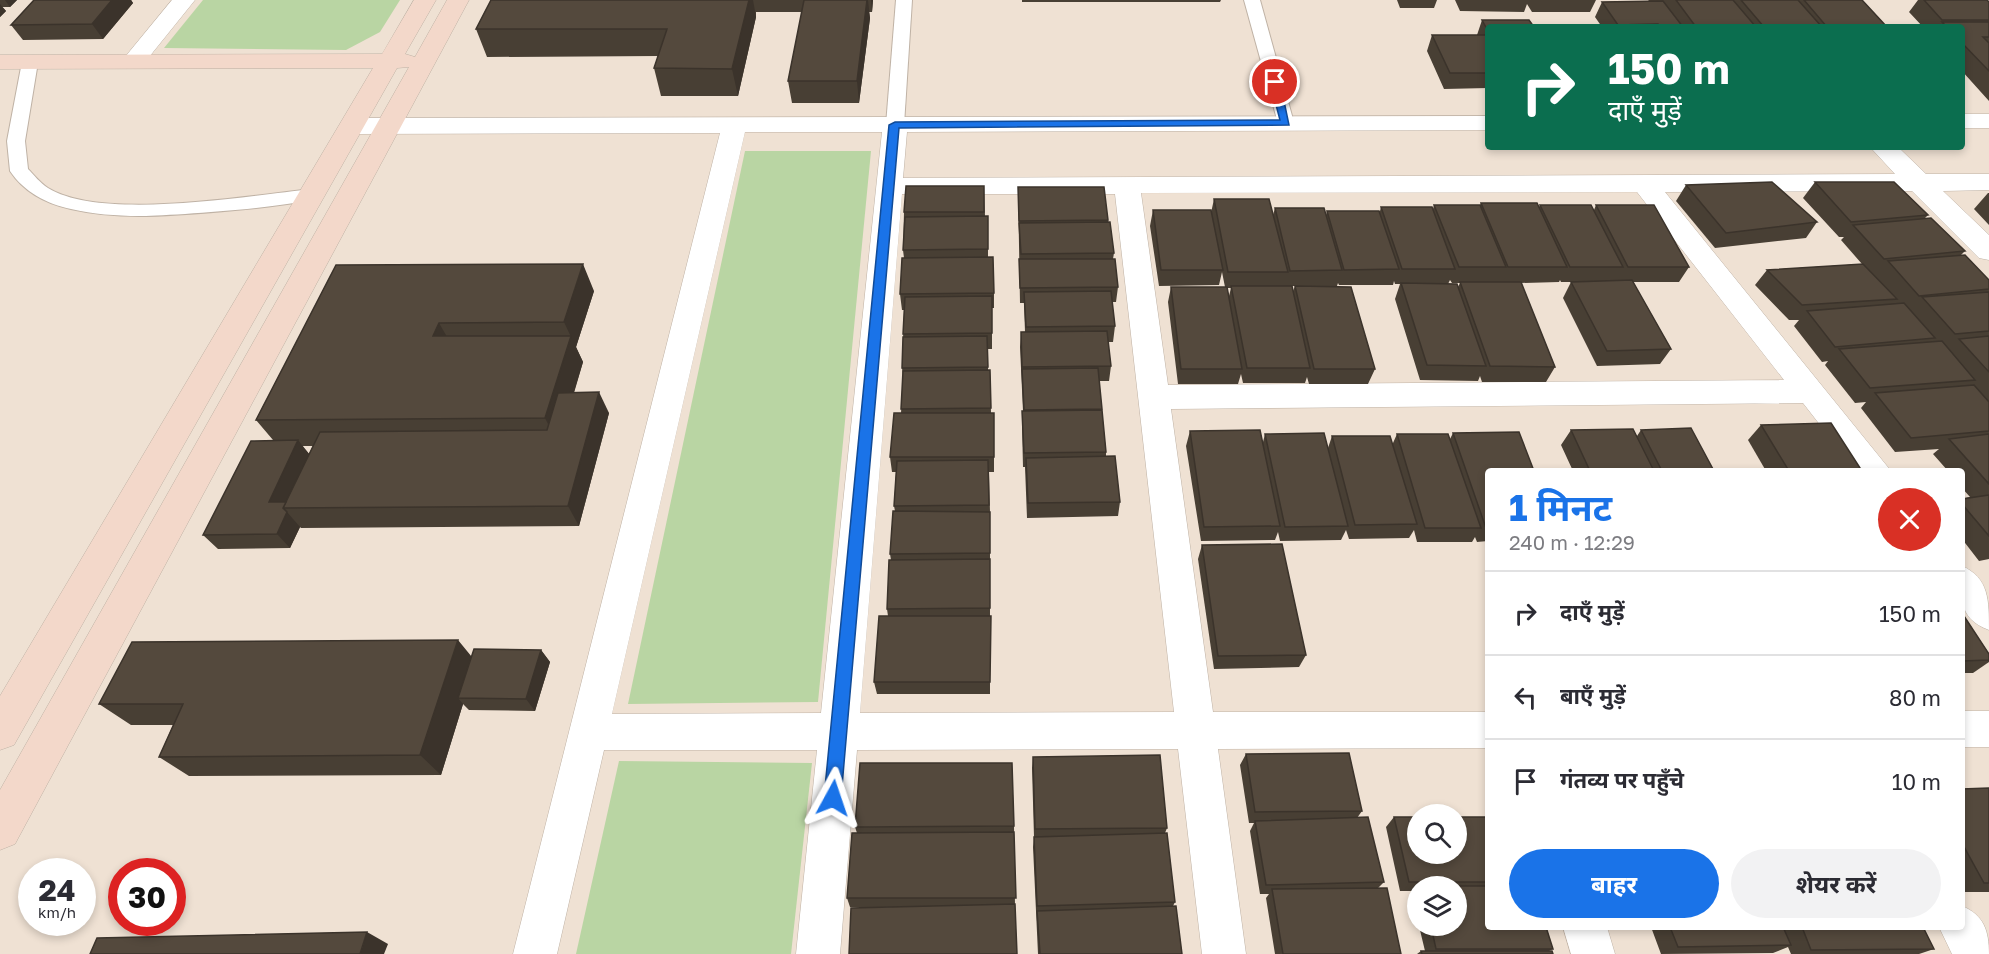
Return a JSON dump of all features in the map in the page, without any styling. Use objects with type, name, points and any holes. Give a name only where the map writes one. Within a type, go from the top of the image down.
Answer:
[{"type":"street","points":[[133,62],[184,0]]},
{"type":"street","points":[[0,732],[425,0]]},
{"type":"street","points":[[0,830],[458,0]]},
{"type":"street","points":[[0,62],[424,61]]},
{"type":"street","points":[[1965,121],[1989,121]]},
{"type":"street","points":[[351,126],[1485,123]]},
{"type":"street","points":[[535,954],[735,125]]},
{"type":"street","points":[[818,954],[895,125]]},
{"type":"street","points":[[1886,150],[1989,251]]},
{"type":"street","points":[[889,186],[1989,182]]},
{"type":"street","points":[[1645,184],[1873,468]]},
{"type":"street","points":[[1127,186],[1224,954]]},
{"type":"street","points":[[1154,397],[1810,390]]},
{"type":"street","points":[[1965,585],[1989,614]]},
{"type":"street","points":[[1965,729],[1989,729]]},
{"type":"street","points":[[589,732],[1485,730]]},
{"type":"street","points":[[1586,930],[1593,954]]},
{"type":"street","points":[[1963,930],[1975,954]]},
{"type":"lane","points":[[895,125],[904,0]]},
{"type":"lane","points":[[1252,0],[1286,123]]},
{"type":"lane","points":[[30,62],[16,141],[19,171],[42,192],[80,206],[125,209],[311,195]]},
{"type":"green space","points":[[203,0],[400,0],[380,32],[346,50],[164,48]]},
{"type":"green space","points":[[745,151],[871,151],[818,702],[628,704]]},
{"type":"green space","points":[[619,761],[812,763],[791,954],[576,954]]},
{"type":"building","points":[[34,0],[112,0],[92,24],[11,25]]},
{"type":"building","points":[[491,0],[749,0],[732,69],[654,68],[667,29],[476,29]]},
{"type":"building","points":[[804,0],[867,0],[857,81],[788,81]]},
{"type":"building","points":[[1676,0],[1733,0],[1753,24],[1694,24]]},
{"type":"building","points":[[1741,0],[1798,0],[1819,24],[1761,24]]},
{"type":"building","points":[[1804,0],[1862,0],[1884,24],[1824,24]]},
{"type":"building","points":[[1924,0],[1987,0],[1989,20],[1942,20]]},
{"type":"building","points":[[1663,1],[1681,24],[1617,24],[1602,2]]},
{"type":"building","points":[[1482,20],[1529,20],[1532,24],[1485,24]]},
{"type":"building","points":[[1942,22],[1989,22],[1989,37],[1983,37],[1989,43],[1989,71],[1965,46],[1965,24],[1944,24]]},
{"type":"building","points":[[1432,35],[1485,35],[1485,73],[1450,73]]},
{"type":"building","points":[[1772,182],[1817,222],[1726,233],[1686,185]]},
{"type":"building","points":[[1815,182],[1894,182],[1928,215],[1851,222]]},
{"type":"building","points":[[906,186],[984,186],[984,212],[904,212]]},
{"type":"building","points":[[1018,187],[1104,187],[1108,220],[1019,221]]},
{"type":"building","points":[[1214,199],[1269,199],[1288,272],[1228,272]]},
{"type":"building","points":[[1481,203],[1537,203],[1567,267],[1508,267]]},
{"type":"building","points":[[1434,205],[1480,205],[1506,267],[1459,267]]},
{"type":"building","points":[[1540,205],[1591,205],[1623,267],[1570,267]]},
{"type":"building","points":[[1596,205],[1654,205],[1689,267],[1628,267]]},
{"type":"building","points":[[1381,207],[1432,207],[1455,269],[1402,269]]},
{"type":"building","points":[[1275,208],[1324,208],[1342,270],[1290,271]]},
{"type":"building","points":[[1153,210],[1211,210],[1223,270],[1161,270]]},
{"type":"building","points":[[1327,211],[1379,211],[1399,269],[1344,270]]},
{"type":"building","points":[[988,216],[988,249],[903,250],[905,217]]},
{"type":"building","points":[[1931,218],[1965,251],[1884,259],[1853,225]]},
{"type":"building","points":[[1110,222],[1114,253],[1021,254],[1019,223]]},
{"type":"building","points":[[1965,255],[1989,280],[1989,289],[1919,296],[1888,261]]},
{"type":"building","points":[[993,257],[994,293],[900,294],[902,258]]},
{"type":"building","points":[[1019,259],[1115,259],[1118,287],[1020,288]]},
{"type":"building","points":[[583,264],[564,322],[439,323],[433,336],[571,336],[545,418],[256,420],[336,265]]},
{"type":"building","points":[[1863,264],[1897,299],[1802,305],[1767,270]]},
{"type":"building","points":[[1632,280],[1671,349],[1607,351],[1571,282]]},
{"type":"building","points":[[1460,282],[1521,282],[1555,367],[1490,366]]},
{"type":"building","points":[[1401,283],[1457,284],[1486,366],[1427,365]]},
{"type":"building","points":[[1231,286],[1292,286],[1310,368],[1247,368]]},
{"type":"building","points":[[1295,286],[1351,287],[1375,369],[1314,369]]},
{"type":"building","points":[[1171,287],[1227,287],[1242,369],[1181,369]]},
{"type":"building","points":[[1111,291],[1115,326],[1026,327],[1024,292]]},
{"type":"building","points":[[1989,292],[1989,331],[1955,334],[1922,297]]},
{"type":"building","points":[[992,296],[992,333],[903,334],[905,297]]},
{"type":"building","points":[[1904,303],[1935,338],[1835,347],[1807,311]]},
{"type":"building","points":[[1107,331],[1111,366],[1022,367],[1021,332]]},
{"type":"building","points":[[987,336],[988,367],[902,368],[903,337]]},
{"type":"building","points":[[1989,336],[1989,372],[1959,339]]},
{"type":"building","points":[[1942,341],[1975,380],[1870,388],[1839,349]]},
{"type":"building","points":[[1098,368],[1102,409],[1024,410],[1022,369]]},
{"type":"building","points":[[990,370],[991,408],[901,409],[903,371]]},
{"type":"building","points":[[1974,385],[1989,402],[1989,431],[1911,438],[1875,393]]},
{"type":"building","points":[[599,392],[568,506],[283,508],[320,432],[547,430],[558,393]]},
{"type":"building","points":[[1102,410],[1106,452],[1024,453],[1022,411]]},
{"type":"building","points":[[894,413],[994,413],[994,457],[890,457]]},
{"type":"building","points":[[1831,423],[1860,468],[1787,468],[1761,425]]},
{"type":"building","points":[[1691,428],[1712,468],[1660,468],[1641,430]]},
{"type":"building","points":[[1633,429],[1652,468],[1589,468],[1571,430]]},
{"type":"building","points":[[1260,430],[1280,526],[1204,527],[1190,431]]},
{"type":"building","points":[[1519,432],[1533,468],[1485,468],[1485,525],[1453,433]]},
{"type":"building","points":[[1324,433],[1348,526],[1285,527],[1265,434]]},
{"type":"building","points":[[1397,434],[1448,434],[1481,528],[1425,528]]},
{"type":"building","points":[[1989,434],[1989,484],[1949,439]]},
{"type":"building","points":[[1332,436],[1390,436],[1417,524],[1355,525]]},
{"type":"building","points":[[298,440],[269,502],[286,502],[283,508],[287,512],[277,534],[203,535],[251,441]]},
{"type":"building","points":[[1115,456],[1120,502],[1028,503],[1026,458]]},
{"type":"building","points":[[988,460],[989,505],[894,506],[897,461]]},
{"type":"building","points":[[1989,495],[1989,536],[1965,508],[1965,499]]},
{"type":"building","points":[[893,511],[990,512],[990,553],[890,554]]},
{"type":"building","points":[[1282,544],[1306,655],[1218,656],[1202,545]]},
{"type":"building","points":[[990,559],[990,608],[887,609],[889,560]]},
{"type":"building","points":[[879,616],[991,616],[990,682],[874,682]]},
{"type":"building","points":[[1965,618],[1989,654],[1989,660],[1965,661]]},
{"type":"building","points":[[458,640],[420,755],[159,757],[183,704],[99,704],[132,642]]},
{"type":"building","points":[[474,649],[541,650],[526,699],[458,698]]},
{"type":"building","points":[[1349,753],[1362,811],[1255,812],[1246,754]]},
{"type":"building","points":[[1160,755],[1167,828],[1035,829],[1033,757]]},
{"type":"building","points":[[860,763],[1012,763],[1014,826],[855,827]]},
{"type":"building","points":[[1989,788],[1989,883],[1984,883],[1965,848],[1965,789]]},
{"type":"building","points":[[1368,817],[1384,882],[1266,885],[1255,821]]},
{"type":"building","points":[[1394,817],[1407,817],[1407,864],[1467,864],[1467,817],[1485,817],[1485,882],[1467,882],[1467,876],[1408,876]]},
{"type":"building","points":[[1014,832],[1016,898],[847,898],[852,833]]},
{"type":"building","points":[[1167,833],[1175,902],[1037,906],[1034,837]]},
{"type":"building","points":[[1467,886],[1485,886],[1485,930],[1547,930],[1553,949],[1436,949],[1433,936],[1467,936]]},
{"type":"building","points":[[1387,888],[1401,954],[1283,954],[1272,889]]},
{"type":"building","points":[[1015,904],[1017,954],[849,954],[851,908]]},
{"type":"building","points":[[1176,906],[1182,954],[1040,954],[1037,911]]},
{"type":"building","points":[[1671,930],[1784,930],[1791,945],[1678,947]]},
{"type":"building","points":[[1803,930],[1924,930],[1934,949],[1811,950]]},
{"type":"building","points":[[367,932],[360,954],[90,954],[97,938]]},
{"type":"building","points":[[1421,951],[1552,951],[1553,954],[1422,954]]},
{"type":"route","points":[[833,798],[895,125],[1286,123],[1275,82]]}]
